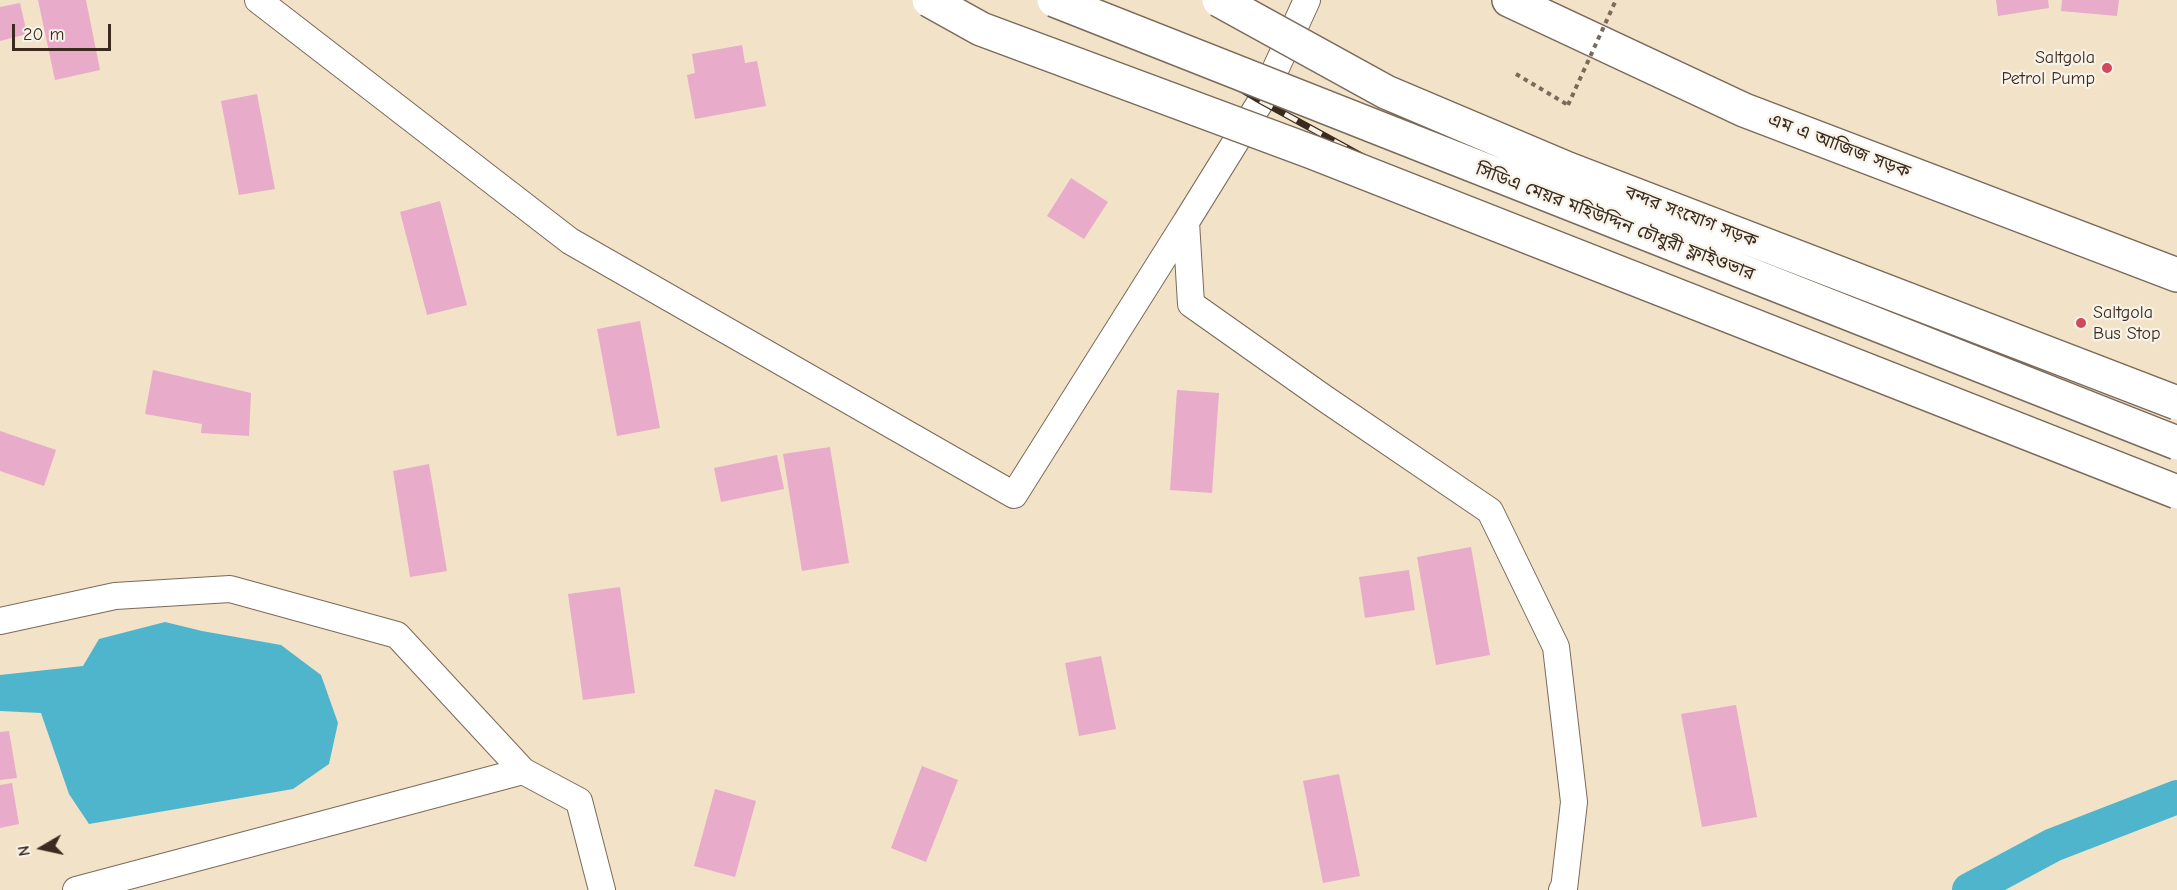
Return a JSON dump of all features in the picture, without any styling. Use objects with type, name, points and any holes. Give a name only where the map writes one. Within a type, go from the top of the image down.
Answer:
[{"type":"main road","points":[[930,0],[981,29],[1312,152],[2177,492]]},
{"type":"main road","name":"সিডিএ মেয়র মহিউদ্দিন চৌধুরী ফ্লাইওভার","points":[[1054,0],[2177,443]]},
{"type":"main road","name":"বন্দর সংযোগ সড়ক","points":[[1219,0],[1386,92],[1482,133],[1599,181],[2177,403]]},
{"type":"main road","name":"এম এ আজিজ সড়ক","points":[[1509,0],[1744,110],[2177,275]]},
{"type":"street","points":[[258,0],[570,241],[1014,495],[1261,100],[1307,0]]},
{"type":"street","points":[[1186,222],[1191,304],[1490,512],[1556,647],[1574,802],[1564,889],[1562,890]]},
{"type":"street","points":[[0,621],[115,596],[230,589],[397,635],[523,771],[579,801],[602,890]]},
{"type":"street","points":[[76,890],[523,771]]},
{"type":"path","points":[[1516,74],[1568,105],[1616,0]]},
{"type":"water","points":[[165,622],[281,645],[321,675],[338,723],[329,764],[293,789],[89,824],[69,794],[41,713],[0,711],[0,675],[83,666],[99,639]]},
{"type":"building","points":[[38,0],[86,0],[100,70],[55,80]]},
{"type":"building","points":[[1996,0],[2048,0],[2049,8],[1998,16]]},
{"type":"building","points":[[2062,0],[2119,0],[2117,16],[2061,11]]},
{"type":"building","points":[[20,3],[27,34],[0,41],[0,7]]},
{"type":"building","points":[[742,45],[745,63],[757,61],[766,106],[695,119],[687,75],[695,73],[692,54]]},
{"type":"building","points":[[257,94],[275,189],[239,195],[221,101]]},
{"type":"building","points":[[1071,178],[1108,202],[1084,239],[1047,216]]},
{"type":"building","points":[[440,201],[467,305],[427,315],[400,212]]},
{"type":"building","points":[[640,321],[660,428],[617,436],[597,329]]},
{"type":"building","points":[[153,370],[251,393],[249,436],[201,433],[202,424],[145,414]]},
{"type":"building","points":[[1177,390],[1219,393],[1212,493],[1170,490]]},
{"type":"building","points":[[0,431],[56,450],[44,486],[0,471]]},
{"type":"building","points":[[830,447],[849,563],[802,571],[783,454]]},
{"type":"building","points":[[777,455],[784,489],[721,502],[714,468]]},
{"type":"building","points":[[429,464],[447,571],[410,577],[393,471]]},
{"type":"building","points":[[1471,547],[1490,655],[1436,665],[1417,557]]},
{"type":"building","points":[[1409,570],[1415,610],[1365,618],[1359,577]]},
{"type":"building","points":[[620,587],[635,693],[583,700],[568,594]]},
{"type":"building","points":[[1101,656],[1116,729],[1079,736],[1065,663]]},
{"type":"building","points":[[1736,705],[1757,817],[1702,827],[1681,714]]},
{"type":"building","points":[[9,731],[17,778],[0,780],[0,732]]},
{"type":"building","points":[[922,766],[958,780],[926,862],[891,848]]},
{"type":"building","points":[[1339,774],[1360,876],[1323,883],[1303,781]]},
{"type":"building","points":[[12,783],[19,824],[0,828],[0,785]]},
{"type":"building","points":[[715,789],[756,801],[735,877],[694,866]]},
{"type":"waterway","points":[[1969,890],[2053,845],[2177,797]]},
{"type":"railway","points":[[1092,0],[1261,101],[1548,258],[1856,373],[2177,487]]},
{"type":"place","name":"Saltgola Petrol Pump","points":[[2107,68]]},
{"type":"place","name":"Saltgola Bus Stop","points":[[2081,323]]}]
